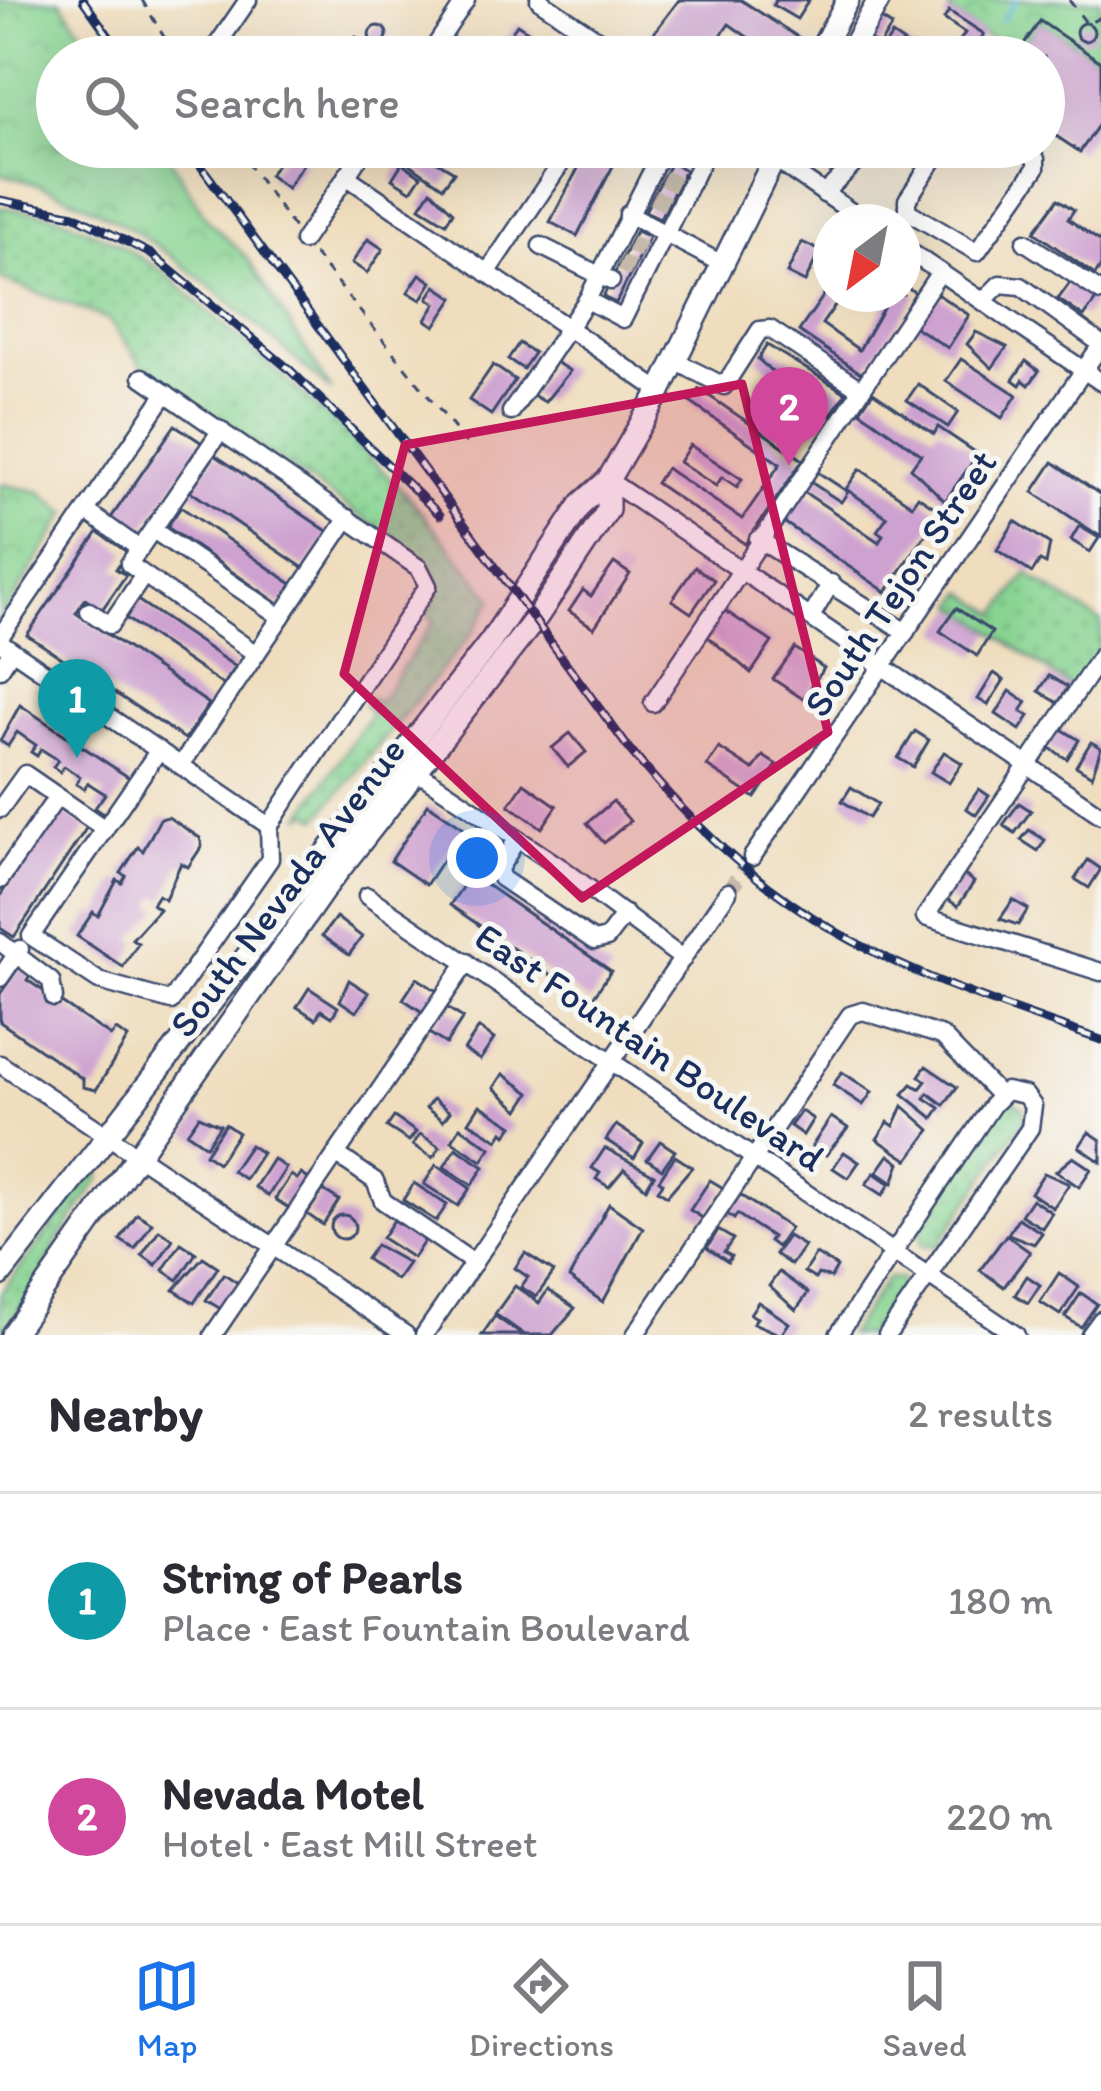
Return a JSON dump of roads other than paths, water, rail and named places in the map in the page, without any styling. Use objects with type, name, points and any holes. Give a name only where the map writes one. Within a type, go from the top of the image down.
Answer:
[{"type":"main road","points":[[828,36],[848,0]]},
{"type":"main road","points":[[859,36],[879,0]]},
{"type":"main road","name":"South Nevada Avenue","points":[[0,1275],[491,640],[581,503],[608,480],[660,391],[775,168]]},
{"type":"main road","name":"South Nevada Avenue","points":[[12,1335],[328,884],[537,617],[608,509],[608,480]]},
{"type":"street","points":[[223,36],[248,0]]},
{"type":"street","points":[[445,36],[466,0]]},
{"type":"street","points":[[539,0],[593,36]]},
{"type":"street","points":[[303,241],[351,168]]},
{"type":"street","points":[[487,273],[558,168]]},
{"type":"street","points":[[628,214],[660,200],[670,181],[668,168]]},
{"type":"street","points":[[665,235],[660,200],[670,181],[690,168]]},
{"type":"street","points":[[799,168],[839,204]]},
{"type":"street","points":[[824,194],[850,168]]},
{"type":"street","points":[[907,204],[929,168]]},
{"type":"street","points":[[921,221],[971,252],[986,244],[1036,168]]},
{"type":"street","points":[[346,176],[660,391]]},
{"type":"street","points":[[628,214],[724,265]]},
{"type":"street","points":[[587,300],[623,319],[617,285],[635,247],[628,214]]},
{"type":"street","points":[[511,412],[587,300],[617,285],[635,247],[665,235]]},
{"type":"street","points":[[653,703],[860,389],[936,270],[950,239]]},
{"type":"street","points":[[1024,242],[1101,292]]},
{"type":"street","points":[[541,246],[617,285]]},
{"type":"street","points":[[921,258],[1101,382]]},
{"type":"street","points":[[983,301],[1000,284],[1021,286],[1101,344]]},
{"type":"street","points":[[675,361],[724,386],[760,330],[770,329],[860,389]]},
{"type":"street","name":"South Tejon Street","points":[[752,857],[1101,344]]},
{"type":"street","points":[[142,376],[348,518],[181,765]]},
{"type":"street","points":[[0,669],[4,644],[166,393]]},
{"type":"street","points":[[221,430],[129,564],[256,654]]},
{"type":"street","points":[[608,480],[1101,815]]},
{"type":"street","points":[[86,511],[140,549]]},
{"type":"street","name":"South Nevada Avenue","points":[[31,936],[99,981],[171,1001],[270,859],[269,826],[425,596],[427,581],[419,568],[348,518]]},
{"type":"street","points":[[153,530],[281,617]]},
{"type":"street","points":[[758,539],[906,632]]},
{"type":"street","points":[[89,610],[110,625],[144,575]]},
{"type":"street","points":[[811,617],[831,583]]},
{"type":"street","points":[[4,644],[269,826]]},
{"type":"street","points":[[1101,656],[925,917],[1101,972]]},
{"type":"street","points":[[0,978],[159,750]]},
{"type":"street","points":[[416,771],[683,959]]},
{"type":"street","points":[[0,809],[25,774],[105,829]]},
{"type":"street","points":[[0,880],[57,796]]},
{"type":"street","points":[[517,838],[499,869],[501,878],[594,941],[608,938],[625,914]]},
{"type":"street","points":[[424,1335],[728,892]]},
{"type":"street","name":"East Fountain Boulevard","points":[[367,896],[1016,1335]]},
{"type":"street","points":[[0,942],[51,981],[54,998]]},
{"type":"street","points":[[212,1335],[467,962]]},
{"type":"street","points":[[635,1335],[850,1015],[863,1011],[942,1036],[1000,1096]]},
{"type":"street","points":[[0,1064],[406,1335]]},
{"type":"street","points":[[838,1335],[1000,1096],[1006,1091],[1025,1095],[1033,1120],[887,1335]]},
{"type":"street","points":[[336,1154],[376,1181],[383,1201],[474,1263]]},
{"type":"street","points":[[1090,1335],[1101,1320]]},
{"type":"waterway","points":[[1002,20],[1016,0]]},
{"type":"tunnel","points":[[663,178],[677,185]]},
{"type":"tunnel","points":[[653,197],[667,204]]},
{"type":"tunnel","points":[[630,244],[643,250]]},
{"type":"tunnel","points":[[620,263],[633,269]]},
{"type":"tunnel","points":[[728,892],[752,857]]},
{"type":"railway","points":[[83,0],[109,36]]},
{"type":"railway","points":[[202,168],[630,750],[685,811],[737,861],[842,935],[958,989],[1101,1040]]},
{"type":"railway","points":[[0,200],[74,215],[151,254],[289,369],[440,515]]},
{"type":"place","name":"Nevada Motel","points":[[789,466]]},
{"type":"place","name":"String of Pearls","points":[[77,758]]}]
